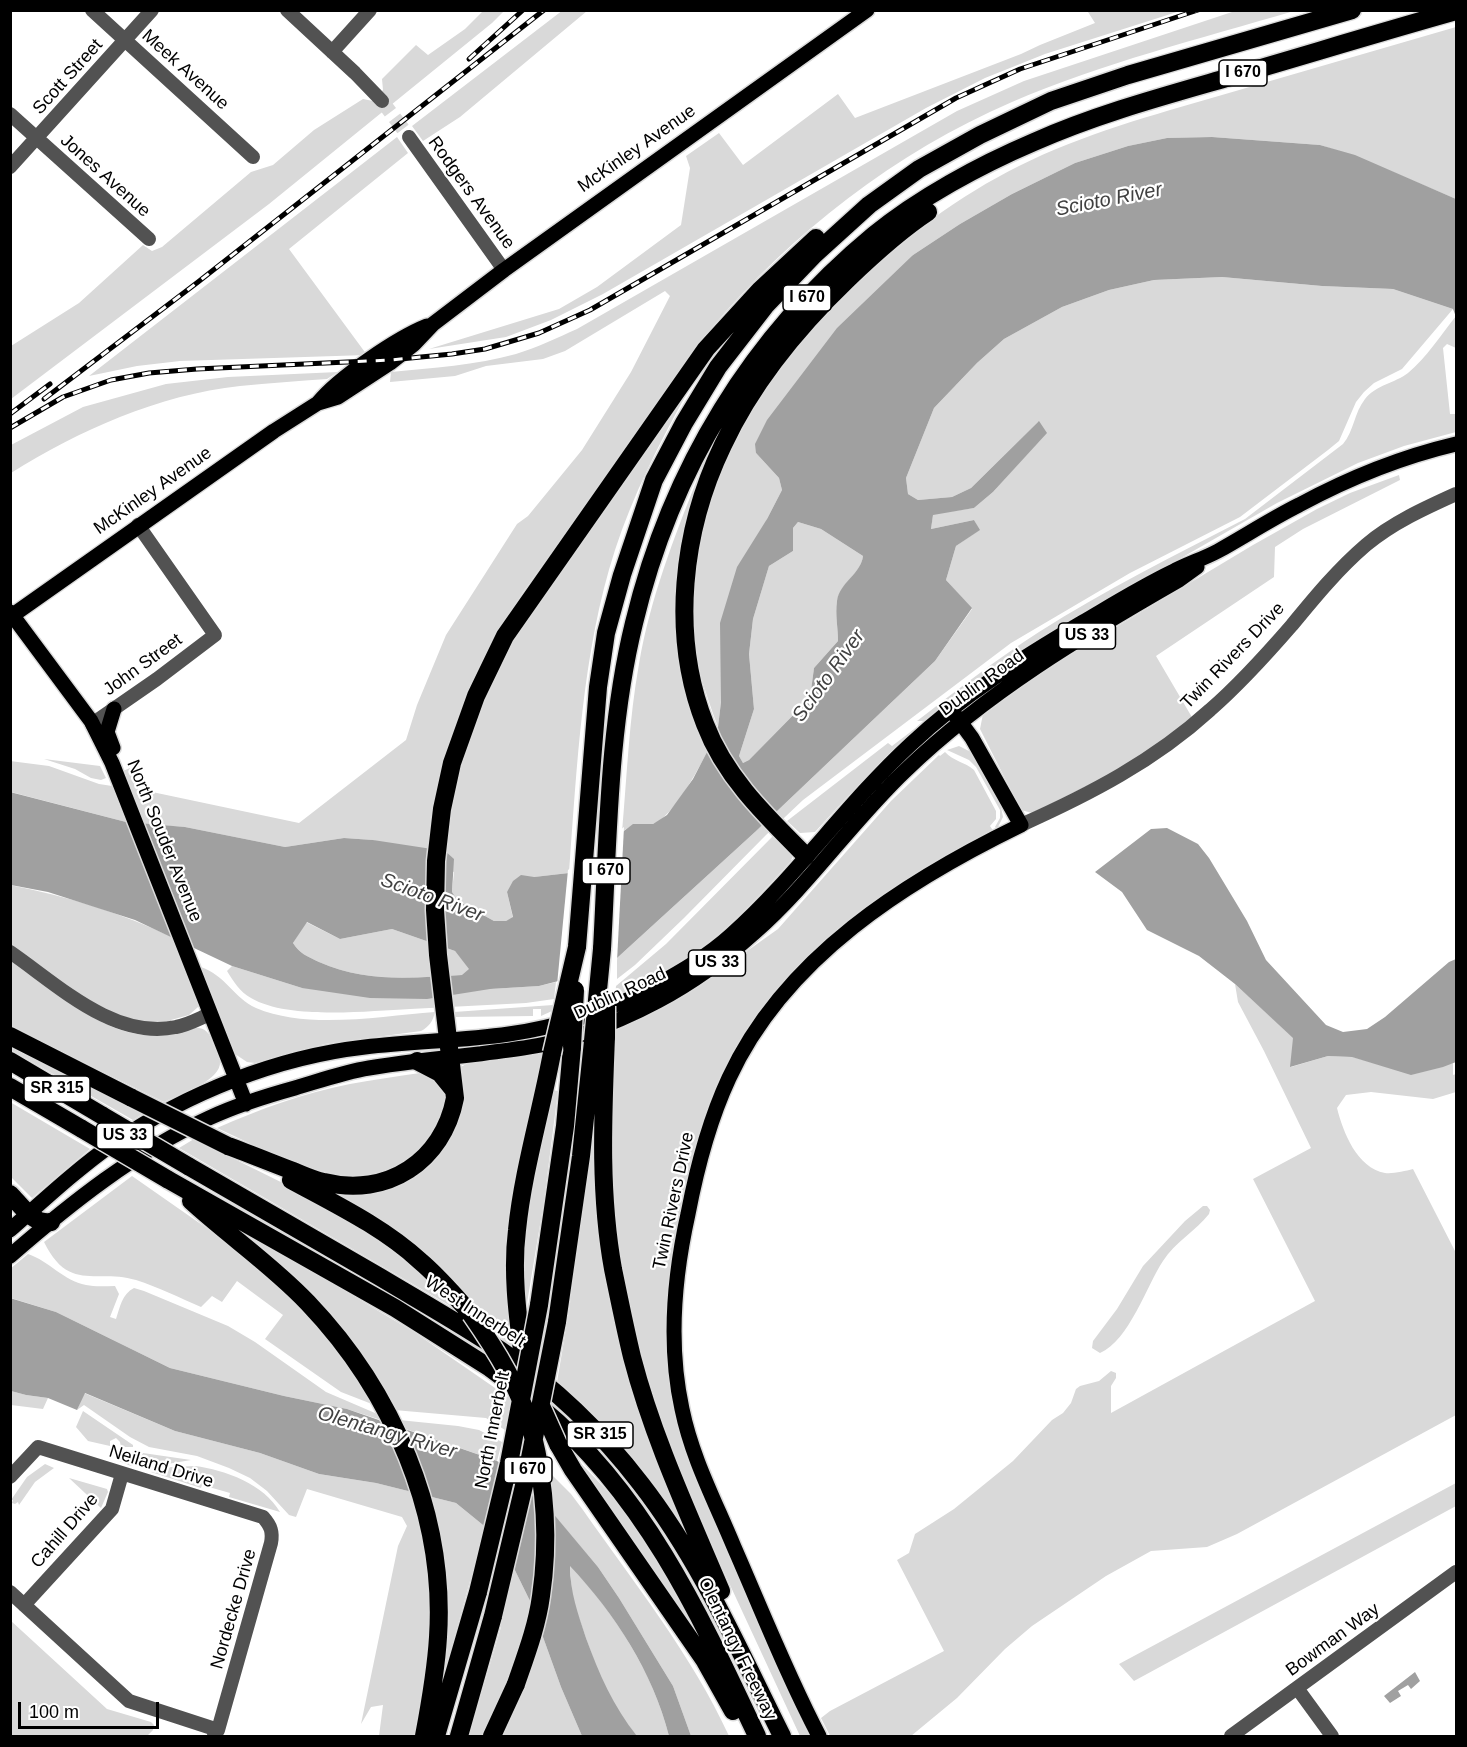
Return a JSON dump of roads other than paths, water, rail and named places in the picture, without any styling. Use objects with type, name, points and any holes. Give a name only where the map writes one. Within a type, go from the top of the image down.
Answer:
[{"type":"highway","name":"I 670","points":[[577,946],[598,687],[606,633],[622,575],[654,480],[684,423],[741,335],[789,279],[869,205],[948,151],[1051,102],[1128,75],[1352,10]]},
{"type":"highway","name":"I 670","points":[[459,1737],[493,1616],[527,1473],[557,1322],[599,1039],[607,1015],[602,949],[610,794],[621,694],[633,624],[646,576],[663,529],[682,483],[712,424],[760,350],[812,292],[875,234],[924,200],[977,170],[1071,126],[1162,96],[1456,11]]},
{"type":"highway","points":[[806,856],[751,800],[721,758],[705,724],[692,685],[684,615],[688,565],[697,517],[723,445],[754,391],[797,332],[866,261],[916,219],[1032,143]]},
{"type":"highway","points":[[228,1146],[323,1182],[347,1186],[381,1182],[409,1171],[435,1146],[445,1131],[452,1113],[454,1091],[438,955],[435,910],[436,861],[442,809],[452,763],[472,707],[505,636],[706,349],[816,237],[869,205]]},
{"type":"highway","points":[[577,946],[552,1053],[516,1231],[517,1310],[522,1350],[538,1397],[558,1444],[573,1470],[705,1661],[748,1737]]},
{"type":"highway","name":"North Innerbelt","points":[[436,1737],[478,1592],[509,1463],[539,1305],[563,1137],[572,1047],[577,946]]},
{"type":"highway","points":[[10,1036],[228,1146],[351,1213],[420,1260],[471,1314],[490,1342],[517,1393],[531,1430],[542,1485],[544,1540],[541,1595],[533,1635],[516,1684],[492,1737]]},
{"type":"highway","points":[[599,1039],[604,1189],[613,1267],[633,1359],[667,1460],[782,1737]]},
{"type":"highway","name":"West Innerbelt","points":[[10,1061],[502,1351],[560,1398],[593,1429],[641,1484],[698,1569],[782,1737]]},
{"type":"highway","points":[[417,1062],[440,1073],[454,1091]]},
{"type":"highway","name":"SR 315","points":[[10,1087],[167,1179]]},
{"type":"highway","points":[[167,1179],[308,1302],[335,1333],[378,1395],[392,1420],[415,1477],[424,1507],[438,1587],[439,1636],[424,1737]]},
{"type":"highway","name":"Olentangy Freeway","points":[[167,1179],[395,1308],[490,1368],[547,1413],[606,1473],[652,1535],[680,1580],[709,1635],[757,1737]]},
{"type":"highway","points":[[10,1194],[29,1214],[40,1221],[51,1222]]},
{"type":"main road","name":"McKinley Avenue","points":[[12,613],[318,403],[329,389],[408,334],[432,324],[867,10]]},
{"type":"main road","name":"Dublin Road","points":[[10,1257],[107,1177],[166,1140],[212,1117],[328,1078],[365,1069],[417,1062],[449,1049],[570,1021],[650,989],[698,961],[729,937],[806,856],[863,791],[910,744],[1179,580],[1214,553],[1297,506],[1391,464],[1456,444]]},
{"type":"main road","name":"North Souder Avenue","points":[[12,613],[92,724],[112,763],[246,1104]]},
{"type":"main road","points":[[112,763],[114,748],[107,732],[114,709]]},
{"type":"main road","name":"Dublin Road","points":[[10,1230],[93,1158],[135,1129],[189,1100],[236,1081],[329,1052],[366,1047],[512,1050],[573,1037],[645,1008],[688,984],[755,933],[956,716]]},
{"type":"main road","points":[[956,716],[972,738],[1021,825]]},
{"type":"main road","name":"Twin Rivers Drive","points":[[819,1737],[794,1689],[766,1625],[702,1474],[687,1430],[676,1374],[674,1329],[678,1265],[690,1200],[708,1132],[730,1077],[748,1044],[790,987],[842,936],[902,891],[948,863],[1021,825]]},
{"type":"main road","points":[[645,1008],[664,987],[731,942],[758,917],[790,883],[806,856]]},
{"type":"street","name":"Meek Avenue","points":[[92,10],[253,157]]},
{"type":"street","name":"Scott Street","points":[[10,167],[152,10]]},
{"type":"street","points":[[287,10],[368,85],[382,101]]},
{"type":"street","points":[[332,52],[370,10]]},
{"type":"street","name":"Jones Avenue","points":[[10,114],[149,239]]},
{"type":"street","name":"Rodgers Avenue","points":[[409,137],[504,270]]},
{"type":"street","name":"Twin Rivers Drive","points":[[1021,825],[1119,777],[1181,736],[1238,684],[1324,586],[1366,545],[1407,518],[1456,494]]},
{"type":"street","name":"John Street","points":[[92,724],[215,635],[138,525]]},
{"type":"street","points":[[10,952],[107,1018],[126,1025],[146,1029],[179,1027],[210,1014]]},
{"type":"street","name":"Neiland Drive","points":[[10,1477],[38,1447],[263,1517],[270,1525]]},
{"type":"street","name":"Cahill Drive","points":[[24,1605],[112,1509],[122,1474]]},
{"type":"street","name":"Nordecke Drive","points":[[216,1733],[271,1543],[273,1535],[270,1525]]},
{"type":"street","name":"Bowman Way","points":[[1231,1737],[1456,1572]]},
{"type":"street","points":[[10,1592],[129,1701],[216,1733]]},
{"type":"street","points":[[1297,1688],[1332,1737]]},
{"type":"water","name":"Scioto River","points":[[1212,137],[1320,145],[1355,155],[1456,199],[1456,317],[1453,309],[1393,289],[1322,286],[1222,277],[1154,280],[1109,290],[1062,307],[1004,339],[977,363],[934,408],[906,478],[908,494],[918,500],[952,497],[971,488],[1039,421],[1047,433],[993,492],[974,508],[933,515],[931,529],[974,520],[980,530],[956,546],[946,580],[972,608],[935,661],[755,832],[617,958],[586,974],[539,986],[490,989],[427,999],[370,998],[302,988],[232,966],[135,920],[48,892],[11,885],[10,792],[126,822],[185,827],[285,847],[344,838],[445,851],[454,859],[452,892],[458,901],[494,921],[506,921],[513,917],[507,892],[513,881],[521,875],[534,877],[569,873],[633,824],[653,824],[667,815],[693,779],[718,727],[721,702],[720,623],[737,567],[782,490],[779,478],[756,453],[755,444],[767,420],[837,328],[913,255],[1012,194],[1075,163],[1128,146],[1167,138]],"holes":[[[798,522],[821,529],[863,556],[858,568],[839,595],[836,611],[838,641],[814,668],[810,698],[749,760],[743,763],[739,756],[754,709],[749,654],[753,619],[769,566],[793,551],[793,528]],[[307,922],[340,939],[392,929],[455,951],[469,969],[462,975],[407,978],[372,976],[337,969],[304,954],[293,943]]]},
{"type":"water","points":[[1167,828],[1198,844],[1247,921],[1266,960],[1326,1025],[1343,1032],[1367,1029],[1385,1017],[1449,962],[1456,959],[1456,1062],[1411,1075],[1352,1057],[1328,1056],[1290,1067],[1293,1038],[1235,984],[1199,956],[1147,930],[1122,892],[1095,872],[1151,829]]},
{"type":"water","name":"Olentangy River","points":[[10,1298],[56,1312],[170,1368],[347,1409],[497,1461],[525,1480],[598,1567],[673,1686],[691,1736],[669,1736],[662,1712],[643,1667],[617,1624],[587,1584],[570,1566],[575,1603],[591,1651],[614,1701],[637,1736],[582,1736],[561,1687],[530,1601],[507,1554],[483,1525],[456,1503],[376,1483],[319,1474],[260,1453],[175,1431],[85,1393],[77,1410],[48,1398],[11,1391]]},
{"type":"water","points":[[1415,1672],[1420,1681],[1411,1689],[1408,1685],[1398,1691],[1401,1696],[1390,1703],[1384,1696]]},
{"type":"tunnel","points":[[382,101],[409,137]]},
{"type":"railway","points":[[469,59],[523,10]]},
{"type":"railway","points":[[44,399],[198,282],[544,10]]},
{"type":"railway","points":[[10,428],[63,397],[111,380],[149,373],[390,360],[452,354],[485,349],[539,333],[590,310],[956,98],[1020,69],[1198,10]]},
{"type":"railway","points":[[10,414],[50,384]]}]
